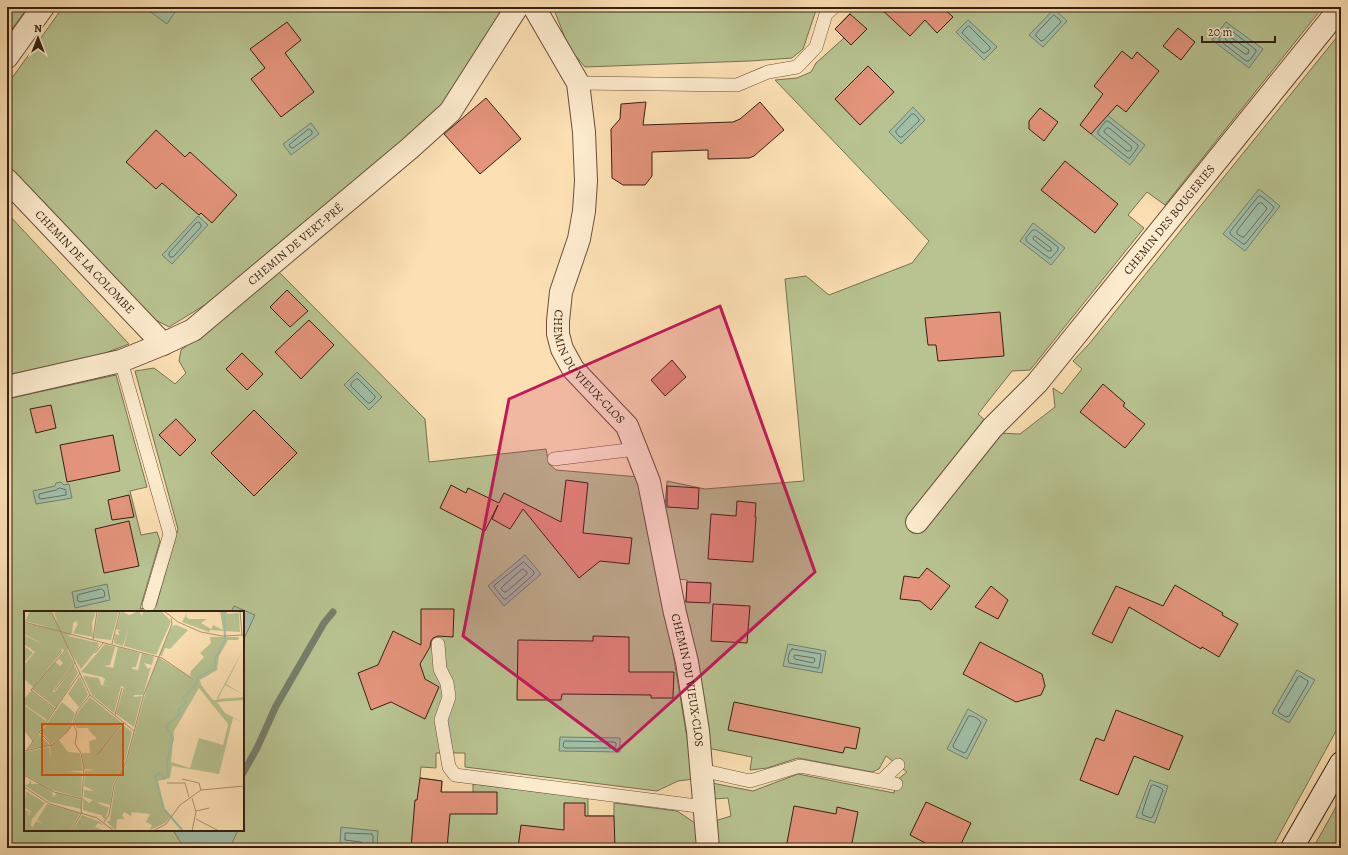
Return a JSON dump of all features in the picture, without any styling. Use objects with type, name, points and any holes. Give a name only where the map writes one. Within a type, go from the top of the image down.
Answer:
[{"type":"street","points":[[7,57],[43,7]]},
{"type":"street","name":"CHEMIN DE VERT-PRÉ","points":[[7,387],[121,362],[193,330],[409,149],[450,112],[517,7]]},
{"type":"street","name":"CHEMIN DU VIEUX-CLOS","points":[[534,7],[578,83],[584,139],[586,181],[584,211],[578,238],[561,292],[558,334],[562,349],[573,369],[627,426],[649,482],[675,613],[687,662],[698,731],[708,848]]},
{"type":"street","name":"CHEMIN DES BOUGERIES","points":[[917,522],[992,428],[1037,383],[1341,7]]},
{"type":"street","name":"CHEMIN DE LA COLOMBE","points":[[7,180],[163,344]]},
{"type":"street","points":[[1292,848],[1341,763]]},
{"type":"lane","points":[[578,83],[737,85],[768,72],[797,67],[816,47],[826,14],[834,7]]},
{"type":"lane","points":[[121,362],[170,534],[149,605]]},
{"type":"lane","points":[[554,459],[636,449]]},
{"type":"lane","points":[[438,644],[440,669],[447,683],[449,697],[441,720],[449,767],[455,775],[705,807]]},
{"type":"lane","points":[[882,781],[898,765]]},
{"type":"lane","points":[[701,770],[750,781],[800,766],[896,784]]},
{"type":"highlighted area","points":[[720,306],[815,572],[617,751],[463,636],[509,399]]},
{"type":"shaded area","points":[[7,7],[28,7],[7,36]]},
{"type":"shaded area","points":[[63,7],[503,7],[493,29],[447,99],[410,140],[302,224],[208,303],[169,327],[148,316],[7,166],[7,85]]},
{"type":"shaded area","points":[[553,7],[817,7],[803,49],[792,58],[585,67],[569,48]]},
{"type":"shaded area","points":[[856,7],[1323,7],[1165,205],[1147,192],[1128,215],[1144,228],[1030,370],[1012,371],[978,414],[999,433],[1020,434],[1055,407],[1053,388],[1062,394],[1082,369],[1073,361],[1089,344],[1341,32],[1341,722],[1272,848],[717,848],[715,821],[731,816],[728,798],[713,799],[712,783],[753,791],[798,774],[894,793],[897,780],[907,772],[886,756],[879,769],[872,772],[798,758],[767,768],[750,770],[752,757],[707,748],[682,602],[686,601],[687,580],[678,579],[665,508],[667,481],[705,489],[804,481],[785,279],[806,276],[829,295],[912,263],[929,241],[775,80],[797,78],[811,72],[816,63],[844,38],[835,29]]},
{"type":"shaded area","points":[[7,213],[129,344],[100,355],[7,375]]},
{"type":"shaded area","points":[[279,272],[425,419],[429,462],[546,449],[549,464],[556,470],[639,477],[666,612],[694,779],[678,781],[657,791],[465,767],[465,753],[436,753],[436,768],[421,767],[420,778],[442,781],[441,802],[473,804],[473,784],[588,798],[588,816],[614,816],[614,803],[677,811],[698,825],[699,848],[7,848],[7,416],[9,415],[7,399],[116,375],[147,487],[130,491],[141,535],[157,532],[160,541],[140,609],[156,606],[178,529],[135,371],[154,368],[175,384],[186,373],[179,361],[181,350]]},
{"type":"shaded area","points":[[1341,798],[1341,848],[1313,848]]},
{"type":"water","points":[[144,7],[174,7],[177,9],[167,24]]},
{"type":"water","points":[[1054,9],[1067,21],[1043,47],[1029,35]]},
{"type":"water","points":[[968,20],[997,47],[984,60],[956,32]]},
{"type":"water","points":[[1226,22],[1263,49],[1249,68],[1212,40]]},
{"type":"water","points":[[913,107],[925,120],[901,144],[889,132]]},
{"type":"water","points":[[1106,114],[1145,145],[1130,165],[1091,134]]},
{"type":"water","points":[[311,123],[319,134],[291,155],[283,144]]},
{"type":"water","points":[[1259,189],[1280,206],[1245,251],[1223,234]]},
{"type":"water","points":[[198,216],[208,225],[172,264],[162,255]]},
{"type":"water","points":[[1033,223],[1065,248],[1051,265],[1020,241]]},
{"type":"water","points":[[357,372],[382,397],[369,410],[344,385]]},
{"type":"water","points":[[61,482],[64,485],[69,484],[72,498],[36,504],[33,491],[55,486],[56,483]]},
{"type":"water","points":[[525,555],[541,574],[504,606],[488,586]]},
{"type":"water","points":[[107,584],[110,600],[75,608],[72,592]]},
{"type":"water","points":[[234,606],[255,615],[244,639],[244,611],[232,611]]},
{"type":"water","points":[[788,644],[826,651],[822,673],[783,666]]},
{"type":"water","points":[[1297,670],[1315,680],[1289,723],[1272,713]]},
{"type":"water","points":[[968,709],[987,720],[967,759],[947,749]]},
{"type":"water","points":[[560,737],[620,738],[620,752],[559,751]]},
{"type":"water","points":[[1150,780],[1168,786],[1155,823],[1136,817]]},
{"type":"water","points":[[341,827],[378,831],[377,847],[340,844]]},
{"type":"water","points":[[174,831],[238,831],[228,848],[184,848]]},
{"type":"building","points":[[879,7],[942,7],[953,17],[937,33],[925,20],[910,36]]},
{"type":"building","points":[[850,14],[867,29],[851,45],[835,29]]},
{"type":"building","points":[[287,22],[301,40],[285,53],[314,92],[281,117],[251,79],[265,68],[250,49]]},
{"type":"building","points":[[1178,28],[1195,42],[1181,60],[1163,46]]},
{"type":"building","points":[[1122,51],[1132,59],[1137,52],[1159,71],[1126,112],[1117,105],[1091,134],[1080,125],[1103,94],[1094,86]]},
{"type":"building","points":[[868,66],[894,92],[860,125],[835,99]]},
{"type":"building","points":[[486,98],[521,139],[480,174],[444,134]]},
{"type":"building","points":[[646,102],[643,125],[733,122],[740,119],[760,102],[784,130],[754,156],[749,158],[708,159],[708,150],[652,152],[652,176],[645,185],[623,185],[612,178],[611,129],[620,119],[621,104]]},
{"type":"building","points":[[1040,108],[1058,122],[1044,141],[1029,129],[1029,121]]},
{"type":"building","points":[[156,130],[185,157],[190,152],[237,195],[212,223],[201,213],[199,215],[162,183],[156,189],[126,162]]},
{"type":"building","points":[[1065,161],[1118,204],[1095,233],[1041,190]]},
{"type":"building","points":[[287,290],[308,311],[290,327],[270,307]]},
{"type":"building","points":[[1000,312],[1004,356],[938,361],[936,345],[928,345],[925,318]]},
{"type":"building","points":[[309,320],[334,345],[301,379],[275,352]]},
{"type":"building","points":[[242,353],[263,374],[247,390],[226,369]]},
{"type":"building","points":[[672,360],[686,377],[665,396],[651,380]]},
{"type":"building","points":[[1103,384],[1125,403],[1123,406],[1145,424],[1125,448],[1080,412]]},
{"type":"building","points":[[51,405],[56,428],[36,433],[30,409]]},
{"type":"building","points":[[254,410],[297,453],[254,496],[211,453]]},
{"type":"building","points":[[176,419],[196,440],[180,456],[159,435]]},
{"type":"building","points":[[113,435],[120,471],[67,482],[60,445]]},
{"type":"building","points":[[566,480],[588,483],[583,533],[632,538],[629,564],[600,561],[579,578],[523,509],[510,529],[492,519],[498,505],[485,531],[440,508],[451,485],[466,493],[468,488],[499,503],[504,493],[561,522]]},
{"type":"building","points":[[667,486],[699,488],[698,509],[667,507]]},
{"type":"building","points":[[129,495],[134,517],[112,520],[108,500]]},
{"type":"building","points":[[737,501],[756,503],[753,562],[708,559],[711,514],[736,516]]},
{"type":"building","points":[[129,521],[139,566],[104,573],[95,529]]},
{"type":"building","points":[[927,568],[950,586],[931,610],[920,601],[900,599],[904,576],[919,578]]},
{"type":"building","points":[[687,582],[711,583],[710,603],[686,602]]},
{"type":"building","points":[[1175,585],[1223,613],[1222,615],[1238,624],[1219,657],[1202,647],[1201,649],[1129,607],[1112,643],[1092,634],[1116,586],[1163,606]]},
{"type":"building","points":[[991,586],[1008,600],[998,619],[975,607]]},
{"type":"building","points":[[713,604],[750,606],[747,643],[711,641]]},
{"type":"building","points":[[421,609],[454,609],[453,637],[438,636],[433,638],[430,647],[420,664],[425,679],[439,687],[425,719],[391,702],[371,710],[358,673],[378,665],[393,631],[421,645]]},
{"type":"building","points":[[593,636],[629,637],[629,672],[674,672],[673,698],[651,698],[651,695],[562,694],[561,700],[517,700],[518,640],[593,641]]},
{"type":"building","points":[[980,642],[1042,674],[1045,686],[1041,695],[1016,702],[963,674]]},
{"type":"building","points":[[734,702],[860,728],[856,749],[845,747],[843,753],[728,730]]},
{"type":"building","points":[[1116,710],[1183,736],[1169,770],[1134,756],[1118,795],[1080,780],[1096,738],[1104,741]]},
{"type":"building","points":[[420,778],[442,781],[441,792],[497,792],[497,814],[450,814],[447,848],[411,848],[415,800],[417,800]]},
{"type":"building","points":[[926,802],[971,823],[959,848],[935,848],[910,835]]},
{"type":"building","points":[[564,803],[585,803],[585,816],[614,816],[615,848],[518,848],[521,825],[564,830]]},
{"type":"building","points":[[794,806],[836,814],[837,807],[858,812],[851,848],[786,848]]},
{"type":"waterway","points":[[244,771],[257,748],[276,706],[324,623],[333,612]]}]
